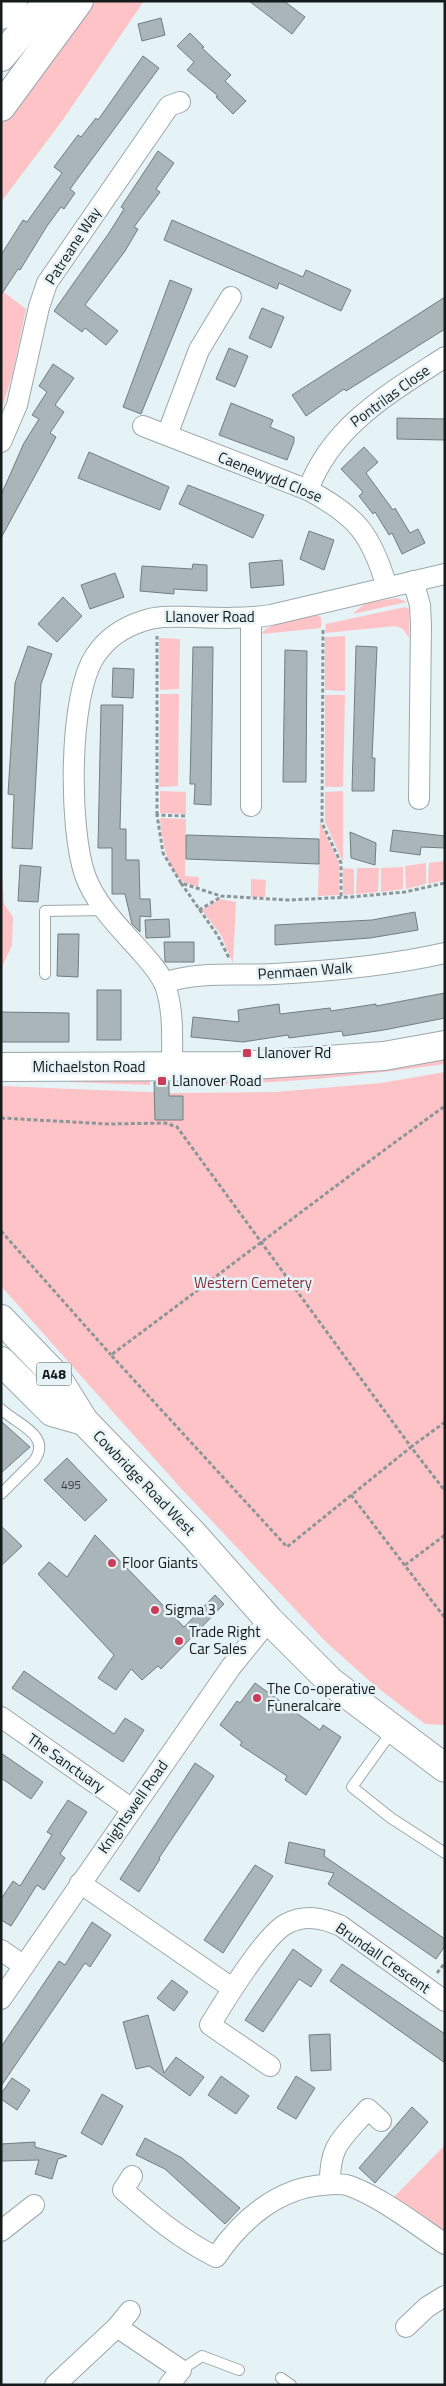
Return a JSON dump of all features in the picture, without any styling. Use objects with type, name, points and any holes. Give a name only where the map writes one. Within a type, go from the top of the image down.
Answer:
[{"type":"main road","points":[[1,15],[13,1]]},
{"type":"main road","points":[[1,57],[48,1]]},
{"type":"main road","points":[[1,107],[79,1]]},
{"type":"main road","name":"Michaelston Road","points":[[1,1067],[172,1067],[323,1061],[392,1055],[445,1045]]},
{"type":"main road","name":"Cowbridge Road West","points":[[6,1334],[56,1376],[84,1421],[161,1500],[269,1620],[331,1682],[445,1768]]},
{"type":"main road","name":"Cowbridge Road West","points":[[1,1361],[52,1412],[84,1421]]},
{"type":"street","name":"Patreane Way","points":[[1,442],[21,391],[39,307],[47,283],[169,106],[180,102]]},
{"type":"street","points":[[167,435],[199,350],[231,297]]},
{"type":"street","name":"Pontrilas Close","points":[[308,490],[322,460],[346,429],[378,401],[445,357]]},
{"type":"street","name":"Caenewydd Close","points":[[143,426],[308,490],[342,510],[358,524],[379,559],[387,587]]},
{"type":"street","name":"Llanover Road","points":[[172,1067],[171,1019],[169,999],[164,983],[155,968],[98,901],[86,876],[80,854],[76,823],[76,730],[80,702],[87,674],[94,657],[106,642],[126,628],[154,618],[251,618],[296,610],[445,574]]},
{"type":"street","points":[[414,581],[420,605],[421,625],[419,799]]},
{"type":"street","points":[[251,618],[251,806]]},
{"type":"street","name":"Penmaen Walk","points":[[164,983],[187,976],[302,973],[372,966],[445,953]]},
{"type":"street","name":"Knightswell Road","points":[[1,1999],[231,1666],[269,1620]]},
{"type":"street","name":"The Sanctuary","points":[[1,1717],[132,1809]]},
{"type":"street","points":[[80,1883],[232,1988]]},
{"type":"street","name":"Brundall Crescent","points":[[270,2066],[210,2025],[232,1988],[274,1933],[284,1925],[296,1920],[323,1918],[341,1926],[445,2001]]},
{"type":"street","points":[[1,1950],[24,1966]]},
{"type":"street","points":[[330,2184],[329,2165],[333,2150],[368,2109],[381,2121]]},
{"type":"street","points":[[132,2176],[123,2190],[168,2230],[192,2245],[216,2256],[226,2241],[250,2219],[279,2197],[311,2186],[330,2184],[348,2185],[367,2194],[445,2244]]},
{"type":"street","points":[[1,2231],[23,2225],[34,2206]]},
{"type":"street","points":[[406,2327],[427,2307],[445,2296]]},
{"type":"street","points":[[55,2385],[117,2327],[130,2311]]},
{"type":"street","points":[[117,2327],[175,2377]]},
{"type":"lane","points":[[45,974],[45,911],[105,910]]},
{"type":"lane","points":[[1,1409],[33,1433],[38,1439],[39,1447],[38,1455],[34,1461],[1,1494]]},
{"type":"lane","points":[[393,1730],[352,1787],[391,1818],[445,1853]]},
{"type":"lane","points":[[175,2377],[202,2356],[239,2370]]},
{"type":"lane","points":[[281,2378],[291,2385]]},
{"type":"path","points":[[323,630],[322,824],[341,863],[341,898]]},
{"type":"path","points":[[157,636],[157,815],[163,853],[224,947],[232,965]]},
{"type":"path","points":[[157,815],[185,816]]},
{"type":"path","points":[[181,883],[221,896],[288,900],[341,898],[405,892],[445,883]]},
{"type":"path","points":[[199,910],[221,896]]},
{"type":"path","points":[[111,1355],[445,1106]]},
{"type":"path","points":[[1,1118],[99,1124],[165,1123],[177,1127],[445,1491]]},
{"type":"path","points":[[1,1231],[111,1355],[287,1547],[445,1422]]},
{"type":"path","points":[[351,1496],[445,1618]]},
{"type":"path","points":[[404,1565],[445,1535]]},
{"type":"green space","points":[[90,1],[144,1],[62,121],[1,202],[1,124]]},
{"type":"green space","points":[[1,290],[26,309],[13,372],[1,412]]},
{"type":"green space","points":[[397,598],[407,602],[353,614],[365,603]]},
{"type":"green space","points":[[405,607],[409,609],[409,638],[403,629],[396,626],[325,633],[326,624]]},
{"type":"green space","points":[[316,615],[321,617],[321,628],[262,634],[271,626]]},
{"type":"green space","points":[[345,636],[345,691],[325,690],[325,637]]},
{"type":"green space","points":[[159,638],[180,639],[179,689],[160,690]]},
{"type":"green space","points":[[160,694],[179,694],[178,786],[159,787]]},
{"type":"green space","points":[[325,695],[345,695],[343,787],[325,787]]},
{"type":"green space","points":[[160,791],[186,792],[186,814],[160,813]]},
{"type":"green space","points":[[343,791],[343,862],[325,822],[325,792]]},
{"type":"green space","points":[[160,818],[186,819],[185,876],[199,877],[198,887],[183,881],[173,869],[163,843]]},
{"type":"green space","points":[[320,822],[339,863],[339,895],[318,896]]},
{"type":"green space","points":[[1,859],[4,904],[13,917],[12,945],[1,969]]},
{"type":"green space","points":[[445,861],[445,880],[428,884],[429,863]]},
{"type":"green space","points":[[426,863],[426,884],[406,889],[405,866]]},
{"type":"green space","points":[[403,867],[403,889],[381,892],[381,868]]},
{"type":"green space","points":[[343,868],[354,869],[354,894],[343,895]]},
{"type":"green space","points":[[357,868],[379,868],[378,892],[356,894]]},
{"type":"green space","points":[[251,879],[266,880],[265,897],[251,897]]},
{"type":"green space","points":[[220,899],[236,902],[233,963],[221,935],[202,910]]},
{"type":"green space","points":[[445,1055],[445,1064],[373,1073],[308,1080],[177,1085],[177,1077]]},
{"type":"green space","name":"Western Cemetery","points":[[445,1072],[445,1725],[425,1724],[374,1685],[326,1642],[177,1484],[1,1286],[1,1086],[171,1093],[275,1092],[381,1083]]},
{"type":"green space","points":[[150,1077],[150,1085],[70,1082],[70,1080]]},
{"type":"green space","points":[[445,2145],[445,2232],[392,2199]]},
{"type":"building","points":[[249,1],[284,1],[305,17],[292,34]]},
{"type":"building","points":[[161,18],[165,35],[142,41],[138,24]]},
{"type":"building","points":[[190,33],[204,47],[202,48],[231,75],[225,81],[246,101],[233,114],[216,97],[218,96],[187,70],[194,62],[177,46]]},
{"type":"building","points":[[143,56],[159,68],[70,189],[75,193],[64,209],[61,207],[47,226],[20,270],[18,269],[1,295],[1,255],[23,220],[27,222],[62,173],[54,167],[78,135],[81,137],[96,118],[98,120]]},
{"type":"building","points":[[158,151],[174,163],[156,189],[160,192],[134,227],[138,229],[125,251],[85,305],[118,331],[106,345],[85,328],[82,332],[54,311],[109,233],[124,209],[121,207]]},
{"type":"building","points":[[172,220],[303,277],[306,270],[351,290],[341,311],[279,283],[277,289],[164,240]]},
{"type":"building","points":[[170,280],[192,289],[141,414],[123,407]]},
{"type":"building","points":[[445,297],[445,329],[346,391],[344,389],[306,416],[292,395]]},
{"type":"building","points":[[262,308],[284,317],[271,348],[249,338]]},
{"type":"building","points":[[229,348],[248,356],[235,387],[216,379]]},
{"type":"building","points":[[53,364],[74,378],[55,405],[64,412],[50,433],[56,437],[1,538],[1,495],[24,443],[39,419],[32,415],[47,392],[39,386]]},
{"type":"building","points":[[231,403],[273,420],[270,427],[294,437],[287,460],[219,435]]},
{"type":"building","points":[[397,418],[445,419],[445,440],[397,439]]},
{"type":"building","points":[[364,447],[378,462],[366,473],[393,510],[395,508],[410,533],[418,529],[425,543],[402,554],[392,533],[389,535],[375,512],[373,514],[359,496],[363,492],[341,469]]},
{"type":"building","points":[[89,452],[169,487],[160,510],[78,478]]},
{"type":"building","points":[[188,485],[264,515],[253,538],[179,504]]},
{"type":"building","points":[[309,531],[334,540],[324,570],[300,559]]},
{"type":"building","points":[[282,560],[284,585],[251,588],[249,563]]},
{"type":"building","points":[[193,564],[207,565],[207,591],[174,589],[174,594],[140,591],[142,566],[192,569]]},
{"type":"building","points":[[115,573],[124,597],[90,609],[81,585]]},
{"type":"building","points":[[63,597],[82,616],[57,642],[38,624]]},
{"type":"building","points":[[28,646],[52,654],[41,684],[32,849],[12,848],[14,795],[8,794],[15,683]]},
{"type":"building","points":[[356,646],[377,647],[372,758],[375,758],[374,791],[352,791]]},
{"type":"building","points":[[193,647],[213,647],[211,805],[194,804],[195,784],[190,784]]},
{"type":"building","points":[[285,650],[307,651],[306,782],[283,782]]},
{"type":"building","points":[[113,668],[134,669],[133,698],[112,697]]},
{"type":"building","points":[[101,705],[123,705],[120,829],[126,829],[126,860],[139,860],[140,899],[150,899],[151,917],[140,916],[140,932],[132,924],[125,894],[112,894],[112,848],[98,848]]},
{"type":"building","points":[[393,830],[445,836],[445,848],[421,847],[420,855],[390,851]]},
{"type":"building","points":[[350,832],[376,843],[375,865],[351,858]]},
{"type":"building","points":[[186,835],[319,839],[319,864],[186,859]]},
{"type":"building","points":[[20,865],[41,867],[38,902],[18,901]]},
{"type":"building","points":[[415,912],[418,930],[370,938],[275,945],[275,925],[372,920]]},
{"type":"building","points":[[169,919],[170,937],[146,938],[145,920]]},
{"type":"building","points":[[58,934],[79,934],[78,977],[57,976]]},
{"type":"building","points":[[164,942],[194,942],[194,962],[165,962]]},
{"type":"building","points":[[97,990],[121,990],[121,1040],[97,1040]]},
{"type":"building","points":[[445,993],[445,1018],[384,1030],[343,1036],[342,1031],[289,1038],[288,1035],[243,1042],[191,1037],[193,1017],[239,1022],[238,1010],[279,1004],[280,1014],[330,1008],[331,1011],[376,1004],[376,1006]]},
{"type":"building","points":[[1,1012],[69,1013],[69,1042],[1,1042]]},
{"type":"building","points":[[154,1082],[169,1082],[169,1096],[183,1096],[183,1120],[155,1120]]},
{"type":"building","points":[[1,1421],[30,1447],[1,1473]]},
{"type":"building","points":[[67,1458],[107,1500],[85,1521],[44,1480]]},
{"type":"building","points":[[1,1526],[22,1546],[1,1566]]},
{"type":"building","points":[[95,1535],[184,1627],[215,1595],[224,1604],[161,1669],[158,1666],[142,1680],[131,1669],[116,1690],[98,1678],[114,1655],[38,1574],[49,1562],[67,1577]]},
{"type":"building","points":[[24,1671],[114,1734],[125,1718],[144,1730],[123,1762],[12,1688]]},
{"type":"building","points":[[255,1683],[320,1730],[323,1725],[341,1737],[306,1795],[285,1780],[287,1776],[240,1745],[242,1742],[220,1725],[237,1701],[240,1703]]},
{"type":"building","points":[[1,1753],[43,1782],[31,1799],[1,1778]]},
{"type":"building","points":[[195,1763],[214,1776],[159,1858],[139,1892],[120,1879]]},
{"type":"building","points":[[68,1800],[87,1812],[60,1854],[65,1858],[44,1890],[37,1885],[11,1926],[1,1920],[1,1899],[13,1881],[20,1886],[52,1835],[47,1832]]},
{"type":"building","points":[[289,1842],[325,1850],[324,1856],[445,1939],[445,1946],[436,1959],[328,1884],[334,1873],[285,1863]]},
{"type":"building","points":[[255,1865],[273,1876],[223,1953],[204,1940]]},
{"type":"building","points":[[92,1922],[111,1935],[90,1967],[85,1963],[1,2086],[1,2047],[59,1961],[65,1965]]},
{"type":"building","points":[[293,1949],[322,1970],[311,1987],[299,1979],[263,2032],[245,2020]]},
{"type":"building","points":[[342,1964],[445,2034],[445,2063],[330,1981]]},
{"type":"building","points":[[172,1980],[188,1992],[174,2011],[157,1998]]},
{"type":"building","points":[[148,2015],[164,2073],[176,2057],[204,2077],[190,2096],[149,2066],[136,2069],[123,2022]]},
{"type":"building","points":[[330,2034],[331,2070],[311,2071],[309,2035]]},
{"type":"building","points":[[221,2076],[249,2096],[236,2114],[208,2095]]},
{"type":"building","points":[[296,2076],[315,2088],[296,2119],[277,2108]]},
{"type":"building","points":[[12,2078],[30,2090],[17,2110],[1,2099],[1,2094]]},
{"type":"building","points":[[102,2094],[123,2106],[102,2145],[81,2133]]},
{"type":"building","points":[[412,2107],[428,2122],[375,2183],[359,2168]]},
{"type":"building","points":[[145,2138],[182,2158],[240,2208],[225,2224],[165,2169],[136,2155]]},
{"type":"building","points":[[35,2142],[35,2147],[67,2156],[58,2159],[52,2179],[35,2174],[39,2160],[1,2161],[1,2144]]},
{"type":"place","name":"Llanover Rd","points":[[247,1053]]},
{"type":"place","name":"Llanover Road","points":[[162,1081]]},
{"type":"place","name":"Floor Giants","points":[[112,1563]]},
{"type":"place","name":"Sigma 3","points":[[155,1610]]},
{"type":"place","name":"Trade Right Car Sales","points":[[179,1641]]},
{"type":"place","name":"The Co-operative Funeralcare","points":[[257,1698]]}]
